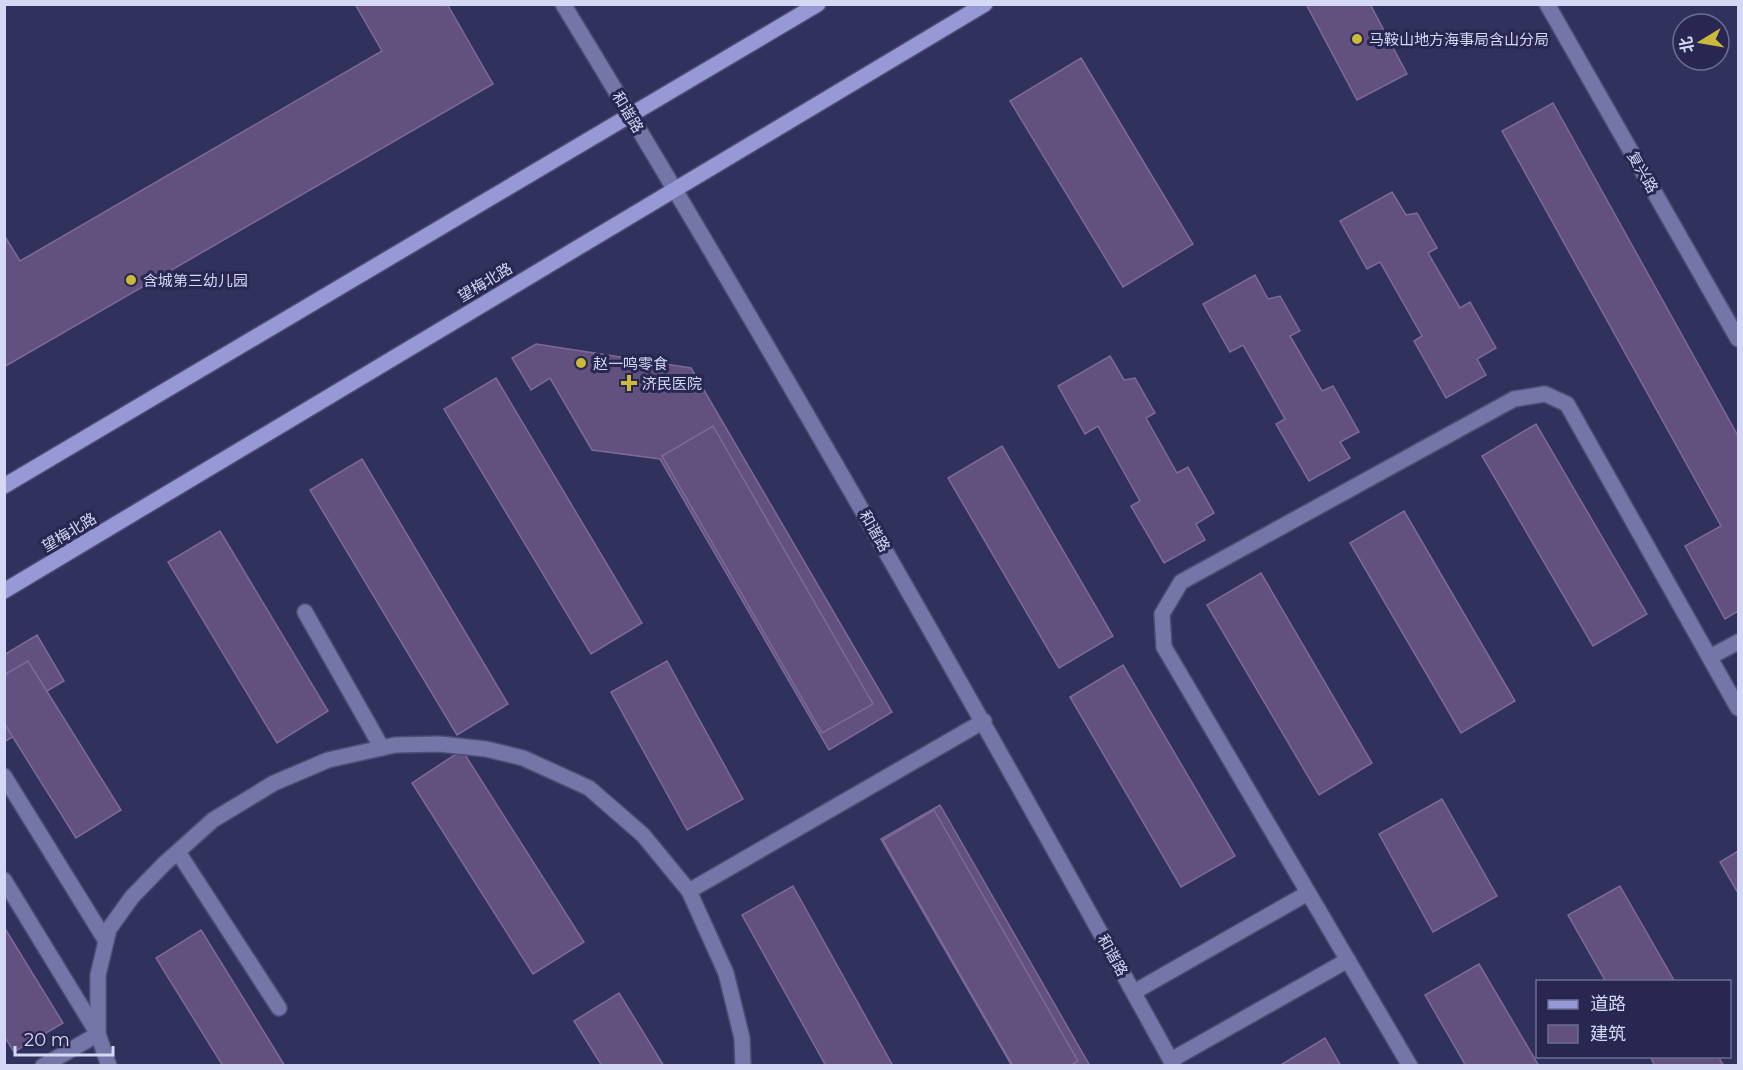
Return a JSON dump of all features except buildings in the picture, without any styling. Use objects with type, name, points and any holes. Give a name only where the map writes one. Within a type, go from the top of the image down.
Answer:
[{"type":"main road","points":[[4,486],[818,4]]},
{"type":"main road","name":"望梅北路","points":[[4,591],[985,4]]},
{"type":"street","name":"和谐路","points":[[563,4],[674,189],[984,721],[1172,1063]]},
{"type":"street","name":"复兴路","points":[[1547,4],[1738,339]]},
{"type":"street","points":[[1410,1065],[1164,647],[1162,614],[1181,582],[1514,399],[1545,394],[1567,404],[1738,708]]},
{"type":"street","points":[[305,612],[382,748]]},
{"type":"street","points":[[1710,657],[1738,642]]},
{"type":"street","points":[[690,891],[984,721]]},
{"type":"street","points":[[98,1034],[98,975],[109,929],[132,897],[213,820],[274,783],[328,760],[382,748],[439,744],[486,749],[524,758],[589,788],[643,835],[690,891],[726,973],[742,1038],[743,1065]]},
{"type":"street","points":[[4,776],[106,941]]},
{"type":"street","points":[[178,852],[279,1008]]},
{"type":"street","points":[[4,880],[98,1034],[109,1065]]},
{"type":"street","points":[[1134,992],[1308,892]]},
{"type":"street","points":[[1172,1063],[1348,960]]},
{"type":"street","points":[[43,1065],[98,1034]]},
{"type":"place","name":"马鞍山地方海事局含山分局","points":[[1357,39]]},
{"type":"place","name":"含城第三幼儿园","points":[[131,280]]},
{"type":"place","name":"赵一鸣零食","points":[[581,363]]},
{"type":"place","name":"济民医院","points":[[629,383]]}]
